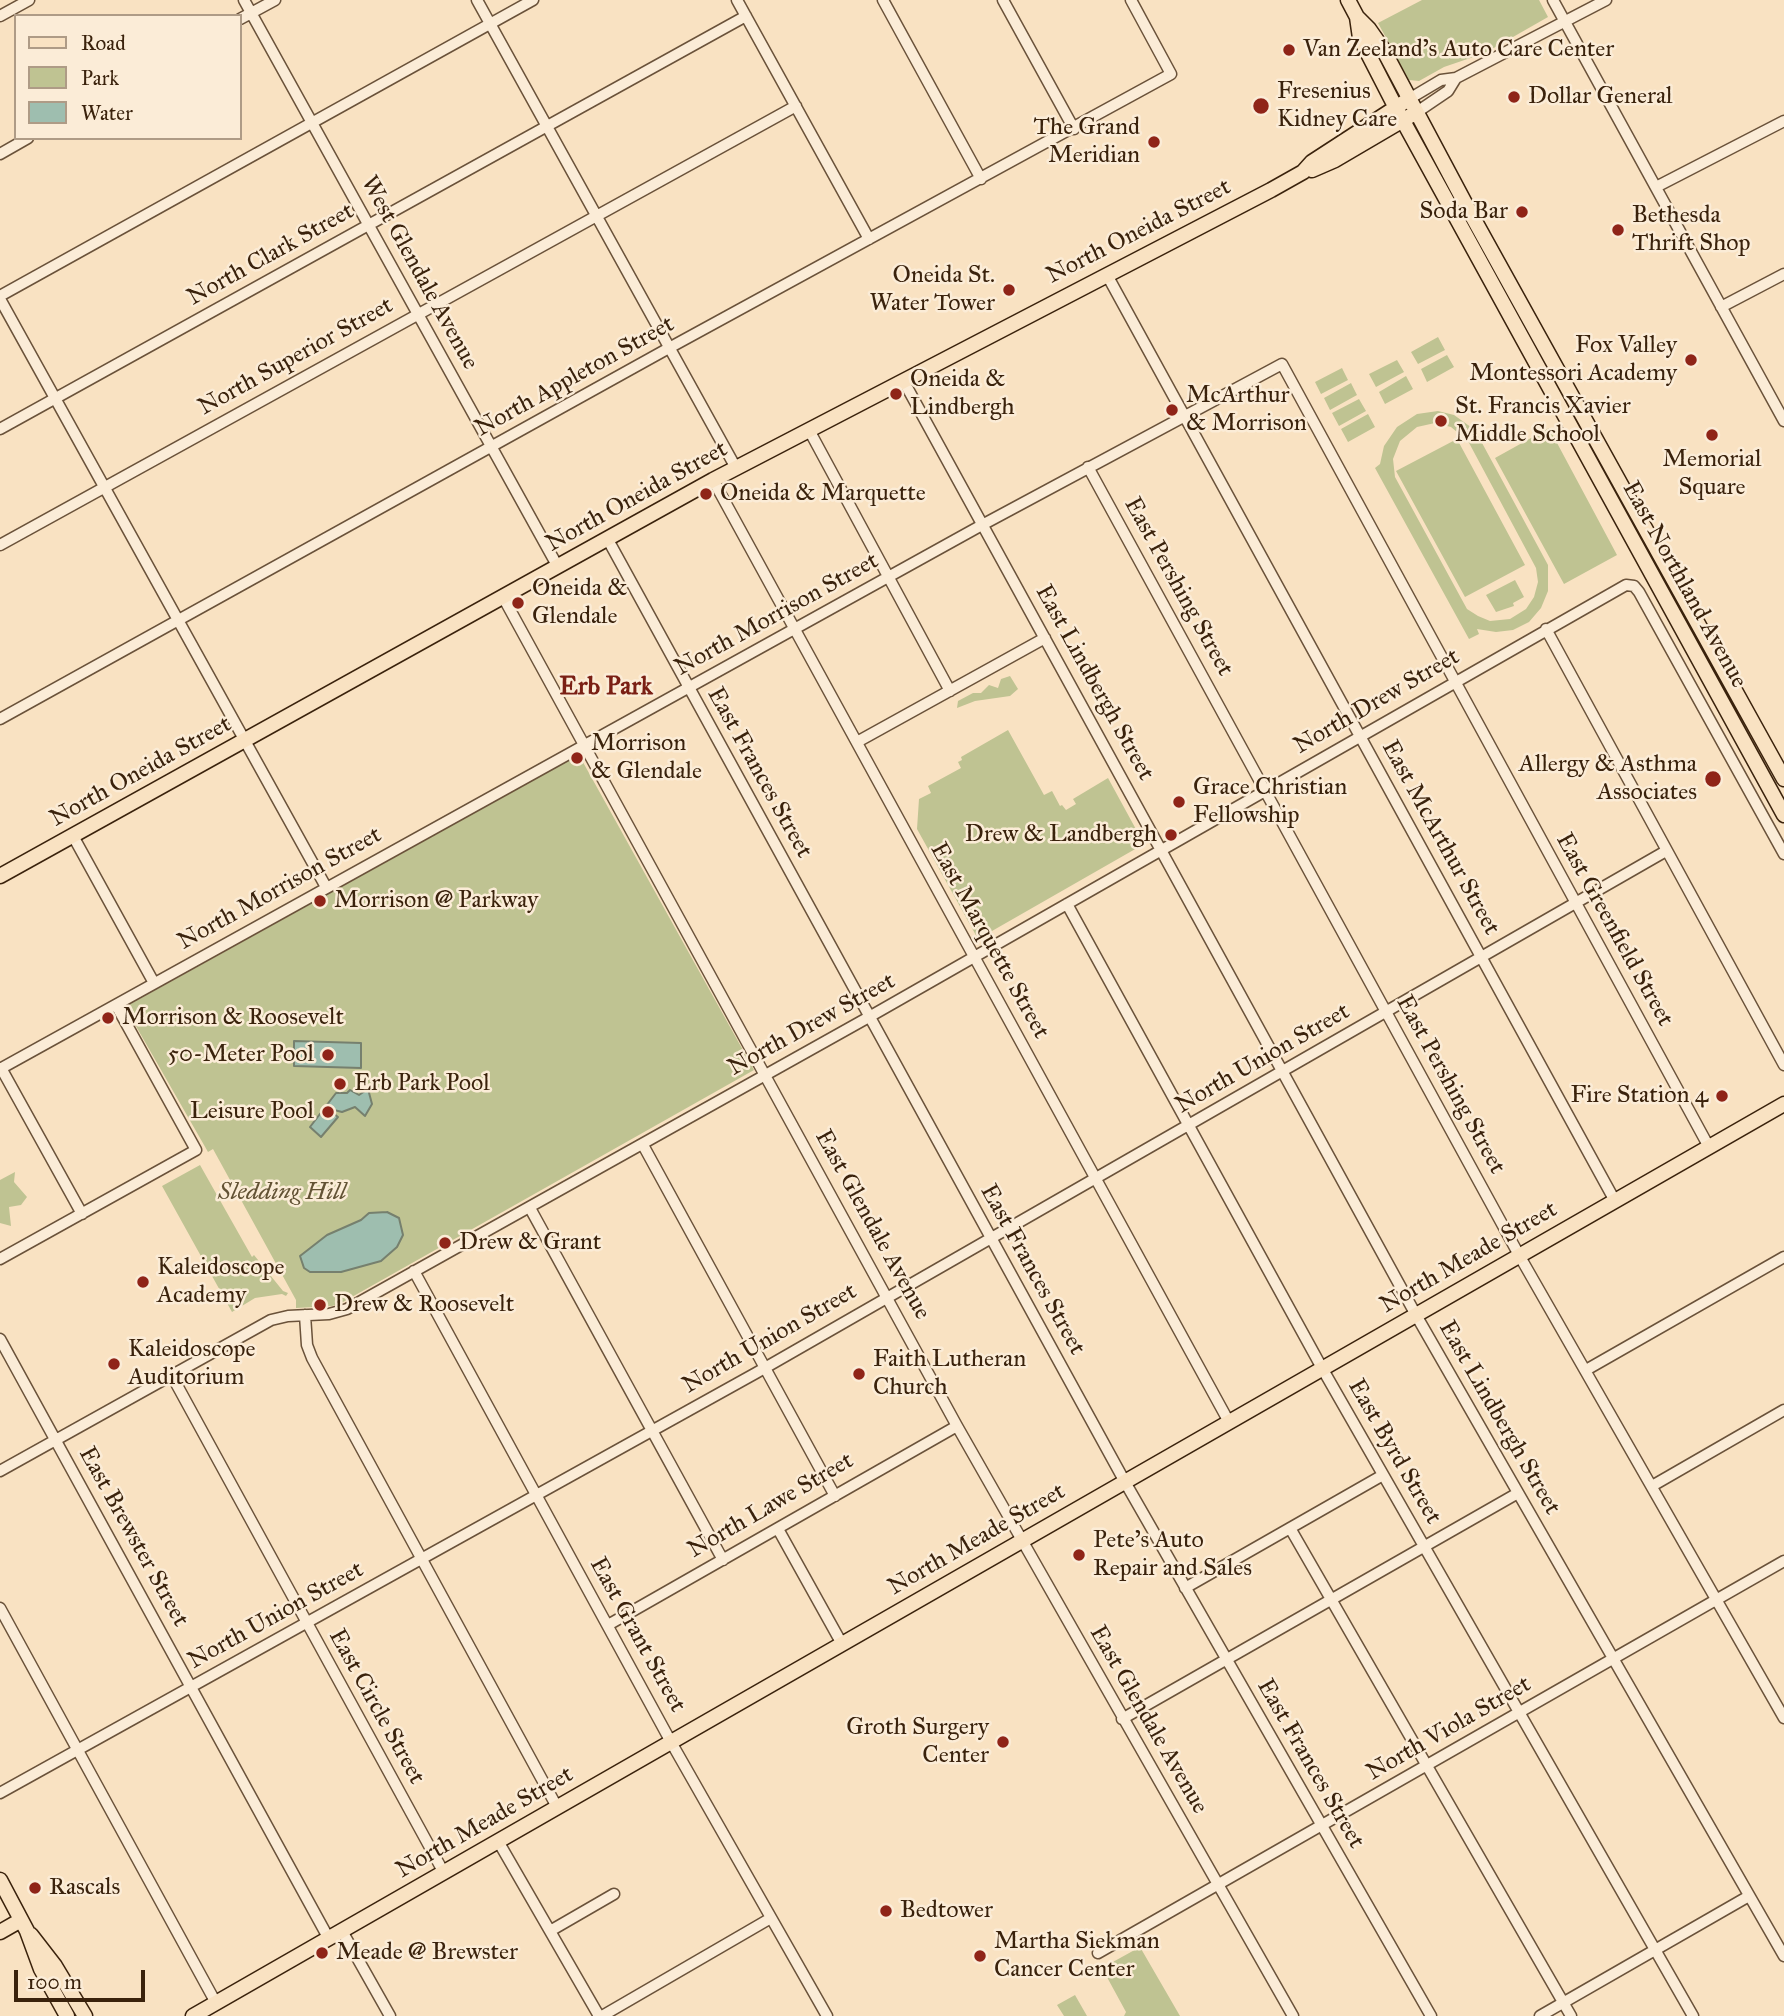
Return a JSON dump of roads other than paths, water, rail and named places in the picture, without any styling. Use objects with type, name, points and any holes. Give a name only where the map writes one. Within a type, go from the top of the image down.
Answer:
[{"type":"main road","points":[[1348,0],[1357,17]]},
{"type":"main road","name":"East Northland Avenue","points":[[1357,17],[1376,39],[1784,779]]},
{"type":"main road","name":"East Northland Avenue","points":[[1357,17],[1363,44],[1400,114],[1784,815]]},
{"type":"main road","name":"North Oneida Street","points":[[0,876],[713,480],[1303,172],[1317,170],[1413,106]]},
{"type":"main road","name":"North Meade Street","points":[[193,2016],[1784,1104]]},
{"type":"main road","points":[[0,1880],[24,1926],[41,1969],[67,2016]]},
{"type":"main road","points":[[0,1932],[24,1926]]},
{"type":"main road","points":[[24,1926],[55,1966],[85,2016]]},
{"type":"street","points":[[0,16],[29,0]]},
{"type":"street","name":"West Glendale Avenue","points":[[244,0],[558,567]]},
{"type":"street","points":[[242,18],[275,0]]},
{"type":"street","points":[[477,0],[736,468]]},
{"type":"street","points":[[326,887],[0,298],[533,0]]},
{"type":"street","points":[[737,0],[869,239]]},
{"type":"street","points":[[883,0],[981,179]]},
{"type":"street","points":[[1003,0],[1074,129]]},
{"type":"street","name":"North Appleton Street","points":[[0,719],[669,348],[1171,74],[1131,0]]},
{"type":"street","points":[[1553,0],[1784,421]]},
{"type":"street","name":"North Oneida Street","points":[[1413,106],[1441,80],[1456,78],[1606,0]]},
{"type":"street","name":"North Clark Street","points":[[0,429],[746,16]]},
{"type":"street","name":"North Superior Street","points":[[0,545],[796,106]]},
{"type":"street","points":[[1656,187],[1784,121]]},
{"type":"street","points":[[0,154],[24,140]]},
{"type":"street","points":[[1721,307],[1784,274]]},
{"type":"street","name":"East McArthur Street","points":[[1107,275],[1615,1201]]},
{"type":"street","name":"North Morrison Street","points":[[0,1068],[1087,467],[1282,364]]},
{"type":"street","name":"East Greenfield Street","points":[[1282,364],[1709,1147]]},
{"type":"street","name":"East Lindbergh Street","points":[[904,380],[1416,1315],[1784,1956]]},
{"type":"street","points":[[809,430],[950,691]]},
{"type":"street","name":"East Pershing Street","points":[[1087,467],[1519,1255],[1717,1599],[1780,1700],[1784,1718]]},
{"type":"street","name":"East Marquette Street","points":[[713,480],[1228,1422]]},
{"type":"street","name":"East Frances Street","points":[[607,538],[1125,1482],[1431,2016]]},
{"type":"street","name":"North Drew Street","points":[[0,1471],[271,1320],[329,1314],[346,1309],[869,1017],[1622,586],[1632,585],[1639,592],[1784,854]]},
{"type":"street","name":"East Glendale Avenue","points":[[503,597],[1021,1541],[1293,2016]]},
{"type":"street","points":[[1546,629],[1784,1065]]},
{"type":"street","points":[[857,742],[1045,638]]},
{"type":"street","points":[[73,836],[154,983]]},
{"type":"street","name":"North Union Street","points":[[0,1793],[765,1368],[1666,851]]},
{"type":"street","name":"East Byrd Street","points":[[1067,904],[1322,1368],[1693,2016]]},
{"type":"street","points":[[0,1259],[196,1150],[116,1005]]},
{"type":"street","points":[[0,1068],[82,1214]]},
{"type":"street","points":[[643,1145],[835,1496]]},
{"type":"street","points":[[530,1208],[723,1560]]},
{"type":"street","points":[[1586,1370],[1784,1257]]},
{"type":"street","name":"East Grant Street","points":[[414,1271],[671,1742],[827,2016]]},
{"type":"street","points":[[305,1315],[309,1352],[557,1807]]},
{"type":"street","name":"East Brewster Street","points":[[0,1339],[329,1939]]},
{"type":"street","name":"East Circle Street","points":[[172,1376],[443,1873]]},
{"type":"street","points":[[1652,1486],[1784,1410]]},
{"type":"street","name":"North Lawe Street","points":[[608,1625],[957,1426]]},
{"type":"street","points":[[1185,1588],[1383,1475]]},
{"type":"street","points":[[1122,1719],[1518,1493]]},
{"type":"street","points":[[1290,1528],[1571,2016]]},
{"type":"street","points":[[778,1529],[842,1644]]},
{"type":"street","name":"North Viola Street","points":[[1098,1953],[1784,1561]]},
{"type":"street","points":[[0,1608],[216,2003]]},
{"type":"street","points":[[498,1841],[600,2016],[771,1918]]},
{"type":"street","points":[[550,1931],[614,1894]]},
{"type":"street","points":[[1540,2016],[1749,1896]]},
{"type":"street","points":[[342,1931],[390,2016]]},
{"type":"water","name":"50-Meter Pool","points":[[294,1041],[361,1043],[361,1068],[294,1066]]},
{"type":"water","name":"Leisure Pool","points":[[368,1089],[372,1104],[365,1116],[355,1107],[342,1112],[334,1110],[333,1113],[338,1117],[321,1137],[310,1127],[336,1093],[347,1093],[350,1090],[359,1095]]},
{"type":"water","points":[[387,1212],[399,1218],[403,1235],[397,1247],[381,1261],[341,1272],[310,1272],[304,1268],[300,1256],[327,1235],[361,1220],[369,1213]]},
{"type":"place","name":"Van Zeeland's Auto Care Center","points":[[1289,50]]},
{"type":"place","name":"Dollar General","points":[[1514,97]]},
{"type":"place","name":"Fresenius Kidney Care","points":[[1261,106]]},
{"type":"place","name":"The Grand Meridian","points":[[1154,142]]},
{"type":"place","name":"Soda Bar","points":[[1522,212]]},
{"type":"place","name":"Bethesda Thrift Shop","points":[[1618,230]]},
{"type":"place","name":"Oneida St. Water Tower","points":[[1009,290]]},
{"type":"place","name":"Fox Valley Montessori Academy","points":[[1691,360]]},
{"type":"place","name":"Oneida & Lindbergh","points":[[896,394]]},
{"type":"place","name":"McArthur & Morrison","points":[[1172,410]]},
{"type":"place","name":"St. Francis Xavier Middle School","points":[[1441,421]]},
{"type":"place","name":"Memorial Square","points":[[1712,435]]},
{"type":"place","name":"Oneida & Marquette","points":[[706,494]]},
{"type":"place","name":"Oneida & Glendale","points":[[518,603]]},
{"type":"place","name":"Morrison & Glendale","points":[[577,758]]},
{"type":"place","name":"Allergy & Asthma Associates","points":[[1713,779]]},
{"type":"place","name":"Grace Christian Fellowship","points":[[1179,802]]},
{"type":"place","name":"Drew & Landbergh","points":[[1171,835]]},
{"type":"place","name":"Morrison @ Parkway","points":[[320,901]]},
{"type":"place","name":"Morrison & Roosevelt","points":[[108,1018]]},
{"type":"place","name":"50-Meter Pool","points":[[328,1055]]},
{"type":"place","name":"Erb Park Pool","points":[[340,1084]]},
{"type":"place","name":"Fire Station 4","points":[[1722,1096]]},
{"type":"place","name":"Leisure Pool","points":[[328,1112]]},
{"type":"place","name":"Drew & Grant","points":[[445,1243]]},
{"type":"place","name":"Kaleidoscope Academy","points":[[143,1282]]},
{"type":"place","name":"Drew & Roosevelt","points":[[320,1305]]},
{"type":"place","name":"Kaleidoscope Auditorium","points":[[114,1364]]},
{"type":"place","name":"Faith Lutheran Church","points":[[859,1374]]},
{"type":"place","name":"Pete's Auto Repair and Sales","points":[[1079,1555]]},
{"type":"place","name":"Groth Surgery Center","points":[[1003,1742]]},
{"type":"place","name":"Rascals","points":[[35,1888]]},
{"type":"place","name":"Bedtower","points":[[886,1911]]},
{"type":"place","name":"Meade @ Brewster","points":[[322,1953]]},
{"type":"place","name":"Martha Siekman Cancer Center","points":[[980,1956]]},
{"type":"district","name":"Erb Park","points":[[606,688]]},
{"type":"park label","name":"Sledding Hill","points":[[282,1193]]}]
